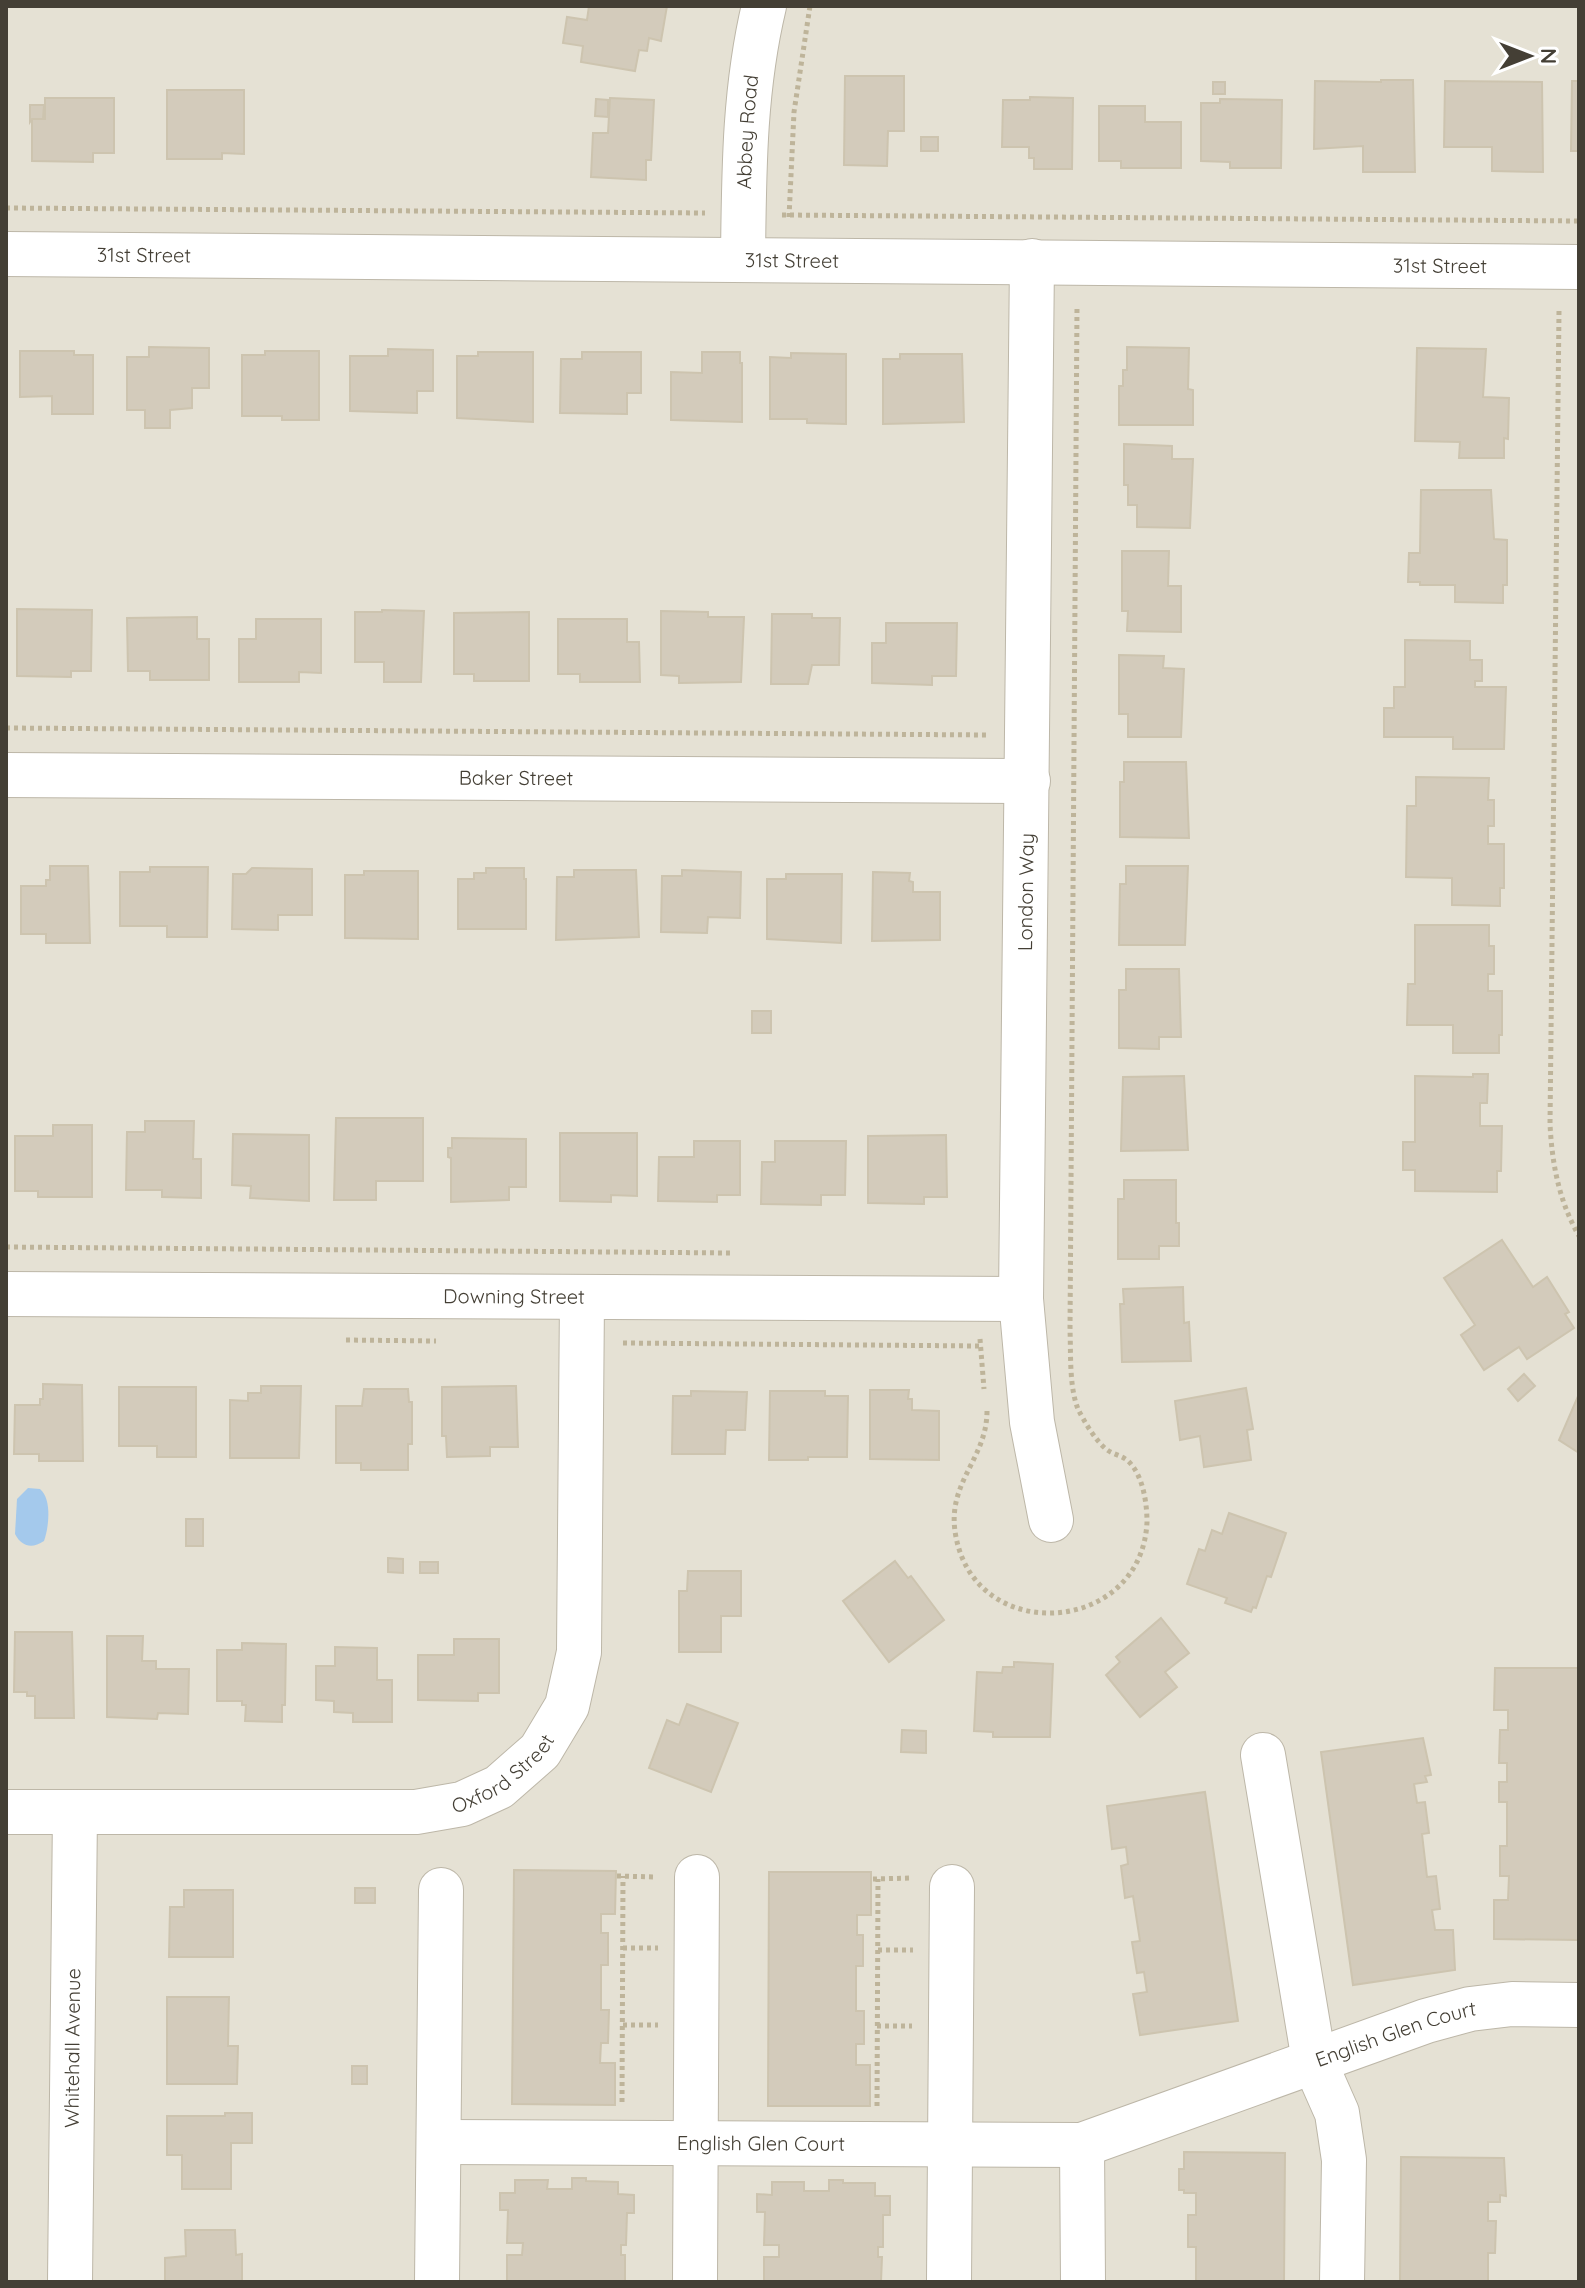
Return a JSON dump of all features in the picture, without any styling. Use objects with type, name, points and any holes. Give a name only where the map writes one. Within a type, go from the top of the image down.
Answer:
[{"type":"street","name":"Abbey Road","points":[[743,258],[746,121],[752,56],[764,6]]},
{"type":"street","name":"31st Street","points":[[6,254],[1579,267]]},
{"type":"street","name":"London Way","points":[[1032,261],[1021,1299],[1032,1422],[1051,1520]]},
{"type":"street","name":"Baker Street","points":[[6,775],[1028,781]]},
{"type":"street","name":"Downing Street","points":[[6,1294],[1021,1299]]},
{"type":"street","name":"Oxford Street","points":[[6,1812],[416,1812],[462,1804],[499,1787],[540,1751],[567,1706],[579,1652],[582,1298]]},
{"type":"street","points":[[1263,1755],[1314,2061],[1337,2113],[1344,2160],[1342,2282]]},
{"type":"street","name":"Whitehall Avenue","points":[[70,2282],[75,1812]]},
{"type":"street","points":[[695,2282],[697,1877]]},
{"type":"street","points":[[949,2282],[952,1887]]},
{"type":"street","points":[[437,2282],[441,1890]]},
{"type":"street","name":"English Glen Court","points":[[439,2142],[1082,2145],[1426,2021],[1470,2009],[1512,2004],[1579,2005]]},
{"type":"street","points":[[1082,2145],[1083,2282]]},
{"type":"path","points":[[788,226],[794,112],[810,6]]},
{"type":"path","points":[[6,208],[714,213]]},
{"type":"path","points":[[777,215],[1579,221]]},
{"type":"path","points":[[1559,311],[1550,1124],[1557,1181],[1579,1236]]},
{"type":"path","points":[[6,728],[997,735]]},
{"type":"path","points":[[6,1247],[741,1253]]},
{"type":"path","points":[[614,1343],[964,1346],[994,1343]]},
{"type":"path","points":[[622,2143],[623,1876]]},
{"type":"path","points":[[877,2144],[878,1879]]},
{"type":"shaded area","points":[[6,6],[1579,6],[1579,2282],[6,2282]]},
{"type":"water","points":[[28,1488],[40,1489],[44,1494],[48,1514],[44,1541],[31,1546],[21,1542],[15,1534],[17,1499]]},
{"type":"building","points":[[589,6],[667,6],[661,41],[649,38],[647,51],[639,50],[635,71],[581,62],[583,46],[563,43],[567,17],[587,20]]},
{"type":"building","points":[[845,76],[904,76],[904,131],[888,131],[887,166],[844,165]]},
{"type":"building","points":[[1413,80],[1415,172],[1363,172],[1363,146],[1314,149],[1315,81]]},
{"type":"building","points":[[1445,81],[1542,82],[1543,172],[1492,171],[1492,147],[1444,147]]},
{"type":"building","points":[[1572,81],[1579,81],[1579,151],[1571,151]]},
{"type":"building","points":[[1213,82],[1225,82],[1225,94],[1213,94]]},
{"type":"building","points":[[167,90],[244,90],[244,154],[222,153],[222,159],[167,159]]},
{"type":"building","points":[[1030,97],[1073,98],[1072,169],[1034,169],[1034,158],[1029,158],[1029,147],[1002,147],[1003,100],[1030,100]]},
{"type":"building","points":[[45,98],[114,98],[114,153],[93,153],[93,162],[32,161],[32,119],[45,119]]},
{"type":"building","points":[[610,98],[654,100],[651,160],[646,160],[646,180],[591,177],[593,133],[608,133]]},
{"type":"building","points":[[596,99],[608,100],[608,117],[595,116]]},
{"type":"building","points":[[1220,99],[1282,100],[1281,168],[1230,168],[1230,162],[1201,161],[1201,103],[1220,103]]},
{"type":"building","points":[[30,105],[44,105],[43,119],[32,119],[30,122]]},
{"type":"building","points":[[1099,106],[1145,106],[1145,122],[1181,122],[1181,168],[1121,168],[1121,161],[1099,161]]},
{"type":"building","points":[[921,137],[938,137],[938,151],[921,151]]},
{"type":"building","points":[[149,347],[209,348],[209,388],[192,388],[192,408],[170,410],[170,428],[145,428],[145,410],[127,410],[127,357],[149,357]]},
{"type":"building","points":[[1127,347],[1189,348],[1188,389],[1193,390],[1193,425],[1119,425],[1119,386],[1123,386],[1123,370],[1127,370]]},
{"type":"building","points":[[1417,348],[1486,349],[1483,397],[1509,398],[1508,439],[1504,438],[1504,458],[1459,458],[1460,442],[1415,441]]},
{"type":"building","points":[[388,349],[433,350],[433,391],[417,391],[417,413],[350,411],[350,356],[388,356]]},
{"type":"building","points":[[20,351],[74,351],[74,355],[93,355],[93,414],[52,414],[52,396],[20,397]]},
{"type":"building","points":[[265,351],[319,351],[319,420],[242,416],[242,355],[265,355]]},
{"type":"building","points":[[478,352],[533,352],[533,422],[457,418],[457,356],[478,356]]},
{"type":"building","points":[[582,352],[641,352],[641,393],[627,393],[627,414],[560,413],[561,359],[582,359]]},
{"type":"building","points":[[702,352],[740,352],[742,422],[671,420],[671,372],[702,373]]},
{"type":"building","points":[[791,353],[846,354],[846,424],[807,423],[807,419],[770,419],[770,357],[791,358]]},
{"type":"building","points":[[900,354],[962,354],[964,422],[883,424],[883,359],[900,359]]},
{"type":"building","points":[[1124,444],[1172,446],[1172,459],[1193,459],[1190,528],[1137,527],[1137,505],[1128,505],[1128,485],[1124,485]]},
{"type":"building","points":[[1421,490],[1491,490],[1494,539],[1507,540],[1507,585],[1503,585],[1503,603],[1455,602],[1455,585],[1408,582],[1409,553],[1420,553]]},
{"type":"building","points":[[1122,551],[1169,551],[1168,586],[1181,586],[1181,632],[1127,631],[1128,611],[1122,611]]},
{"type":"building","points":[[17,609],[92,610],[91,671],[71,671],[71,677],[17,676]]},
{"type":"building","points":[[424,611],[421,682],[384,682],[384,662],[355,662],[355,612]]},
{"type":"building","points":[[661,611],[708,612],[708,617],[744,617],[741,682],[679,683],[679,676],[661,675]]},
{"type":"building","points":[[529,612],[529,681],[474,681],[474,674],[454,674],[454,613]]},
{"type":"building","points":[[772,614],[840,618],[839,665],[812,665],[808,684],[771,684]]},
{"type":"building","points":[[197,617],[197,639],[209,639],[209,680],[150,680],[150,671],[128,671],[127,618]]},
{"type":"building","points":[[256,619],[321,619],[321,673],[299,672],[299,682],[239,682],[239,639],[256,639]]},
{"type":"building","points":[[558,619],[627,619],[627,642],[639,642],[640,682],[580,682],[580,674],[558,674]]},
{"type":"building","points":[[886,623],[957,623],[956,676],[932,676],[932,685],[872,683],[872,643],[886,643]]},
{"type":"building","points":[[1405,640],[1470,641],[1470,660],[1482,660],[1482,681],[1475,681],[1475,687],[1506,687],[1504,749],[1453,749],[1453,737],[1384,737],[1384,708],[1394,708],[1394,687],[1405,687]]},
{"type":"building","points":[[1119,655],[1164,656],[1163,668],[1184,669],[1181,737],[1128,737],[1128,714],[1119,714]]},
{"type":"building","points":[[1124,762],[1186,762],[1189,838],[1120,837],[1120,782],[1124,782]]},
{"type":"building","points":[[1416,777],[1489,778],[1488,800],[1494,800],[1494,826],[1488,826],[1488,844],[1504,844],[1504,888],[1500,888],[1500,906],[1452,905],[1452,878],[1406,877],[1407,806],[1416,806]]},
{"type":"building","points":[[50,866],[88,866],[90,943],[46,943],[46,934],[21,934],[21,886],[46,886],[46,880],[50,880]]},
{"type":"building","points":[[1126,866],[1188,866],[1185,945],[1119,945],[1120,884],[1126,884]]},
{"type":"building","points":[[150,867],[208,867],[207,937],[167,937],[167,926],[120,926],[120,872],[150,872]]},
{"type":"building","points":[[252,868],[312,869],[312,915],[278,915],[278,930],[232,929],[233,874],[246,874]]},
{"type":"building","points":[[486,868],[524,868],[526,929],[458,929],[458,879],[474,879],[474,873],[486,873]]},
{"type":"building","points":[[574,870],[636,870],[639,937],[556,940],[557,877],[574,877]]},
{"type":"building","points":[[682,870],[741,872],[740,918],[708,917],[707,933],[661,932],[662,876],[682,876]]},
{"type":"building","points":[[364,871],[418,871],[418,939],[345,938],[345,875],[364,875]]},
{"type":"building","points":[[873,872],[910,873],[913,892],[940,892],[940,940],[872,941]]},
{"type":"building","points":[[786,874],[842,874],[841,943],[767,939],[767,879],[786,879]]},
{"type":"building","points":[[1415,925],[1489,925],[1489,946],[1494,946],[1494,974],[1488,974],[1488,991],[1502,991],[1499,1053],[1453,1053],[1453,1025],[1407,1025],[1408,984],[1415,984]]},
{"type":"building","points":[[1126,969],[1179,969],[1181,1037],[1159,1037],[1159,1049],[1119,1048],[1119,990],[1126,990]]},
{"type":"building","points":[[752,1011],[771,1011],[771,1033],[752,1033]]},
{"type":"building","points":[[1473,1074],[1488,1074],[1487,1103],[1480,1103],[1480,1126],[1502,1126],[1501,1171],[1497,1171],[1497,1192],[1415,1191],[1415,1170],[1403,1170],[1403,1142],[1415,1142],[1415,1076],[1473,1077]]},
{"type":"building","points":[[1184,1076],[1188,1150],[1121,1151],[1123,1077]]},
{"type":"building","points":[[336,1118],[423,1118],[423,1181],[376,1181],[376,1200],[334,1200]]},
{"type":"building","points":[[145,1121],[194,1121],[193,1159],[201,1159],[201,1198],[162,1197],[162,1190],[126,1190],[127,1132],[145,1132]]},
{"type":"building","points":[[53,1125],[92,1125],[92,1197],[38,1197],[38,1191],[15,1191],[15,1136],[53,1136]]},
{"type":"building","points":[[560,1133],[637,1133],[637,1196],[611,1195],[611,1202],[560,1201]]},
{"type":"building","points":[[233,1134],[309,1135],[309,1201],[250,1198],[251,1186],[232,1185]]},
{"type":"building","points":[[946,1135],[947,1197],[924,1197],[924,1204],[868,1203],[868,1136]]},
{"type":"building","points":[[452,1138],[526,1139],[526,1187],[509,1187],[509,1200],[451,1202],[451,1158],[448,1157],[448,1148],[452,1148]]},
{"type":"building","points":[[694,1141],[740,1141],[740,1195],[717,1195],[717,1202],[658,1201],[659,1157],[694,1157]]},
{"type":"building","points":[[775,1141],[846,1141],[845,1195],[821,1195],[821,1205],[761,1204],[762,1162],[775,1162]]},
{"type":"building","points":[[1124,1180],[1176,1180],[1179,1246],[1159,1246],[1159,1259],[1118,1259],[1118,1199],[1124,1199]]},
{"type":"building","points":[[1502,1240],[1533,1287],[1547,1277],[1569,1312],[1565,1314],[1574,1328],[1527,1359],[1519,1347],[1484,1370],[1461,1335],[1475,1325],[1444,1278]]},
{"type":"building","points":[[1183,1287],[1184,1323],[1189,1322],[1191,1361],[1122,1362],[1120,1304],[1124,1304],[1123,1289]]},
{"type":"building","points":[[1524,1374],[1535,1386],[1518,1401],[1508,1389]]},
{"type":"building","points":[[43,1384],[82,1385],[83,1461],[39,1461],[39,1454],[14,1454],[15,1405],[40,1405]]},
{"type":"building","points":[[261,1386],[301,1386],[299,1458],[230,1458],[230,1400],[248,1401],[248,1393],[261,1393]]},
{"type":"building","points":[[516,1386],[518,1447],[490,1447],[490,1456],[447,1457],[446,1436],[442,1436],[442,1387]]},
{"type":"building","points":[[119,1387],[196,1387],[196,1457],[157,1457],[157,1446],[119,1446]]},
{"type":"building","points":[[1246,1388],[1253,1429],[1247,1430],[1251,1460],[1204,1467],[1200,1436],[1180,1440],[1175,1401]]},
{"type":"building","points":[[364,1389],[408,1389],[409,1402],[412,1402],[412,1444],[408,1444],[408,1470],[361,1470],[361,1463],[336,1463],[336,1406],[362,1406]]},
{"type":"building","points":[[870,1390],[909,1390],[912,1410],[939,1411],[939,1460],[870,1459]]},
{"type":"building","points":[[691,1391],[747,1392],[745,1430],[726,1430],[725,1454],[672,1454],[673,1396],[691,1396]]},
{"type":"building","points":[[770,1391],[825,1391],[825,1396],[848,1396],[847,1457],[769,1460]]},
{"type":"building","points":[[1579,1394],[1579,1453],[1559,1440]]},
{"type":"building","points":[[1229,1513],[1286,1533],[1271,1577],[1267,1576],[1256,1608],[1253,1607],[1251,1612],[1225,1603],[1227,1598],[1187,1584],[1199,1549],[1205,1551],[1212,1530],[1222,1534]]},
{"type":"building","points":[[186,1519],[203,1519],[203,1546],[186,1546]]},
{"type":"building","points":[[388,1558],[403,1559],[403,1573],[388,1572]]},
{"type":"building","points":[[895,1561],[908,1578],[911,1576],[944,1620],[889,1662],[843,1601]]},
{"type":"building","points":[[420,1562],[438,1562],[438,1573],[420,1573]]},
{"type":"building","points":[[688,1571],[741,1571],[741,1616],[721,1616],[721,1652],[679,1652],[679,1591],[687,1591]]},
{"type":"building","points":[[1161,1618],[1189,1653],[1165,1672],[1177,1687],[1140,1717],[1106,1675],[1120,1662],[1116,1657]]},
{"type":"building","points":[[15,1632],[72,1632],[74,1718],[35,1718],[35,1696],[27,1696],[27,1692],[14,1692]]},
{"type":"building","points":[[107,1636],[143,1636],[142,1661],[156,1661],[156,1669],[189,1669],[188,1714],[158,1713],[157,1719],[107,1717]]},
{"type":"building","points":[[454,1639],[499,1639],[499,1693],[478,1693],[478,1701],[418,1700],[418,1655],[454,1655]]},
{"type":"building","points":[[242,1643],[286,1644],[282,1722],[245,1721],[246,1705],[242,1705],[242,1701],[217,1701],[217,1650],[242,1650]]},
{"type":"building","points":[[335,1647],[377,1648],[377,1680],[392,1680],[392,1722],[353,1722],[353,1713],[334,1712],[334,1701],[316,1700],[316,1666],[335,1666]]},
{"type":"building","points":[[1014,1662],[1053,1664],[1050,1737],[993,1737],[993,1732],[974,1731],[977,1672],[1002,1673],[1003,1667],[1014,1667]]},
{"type":"building","points":[[1495,1668],[1579,1668],[1579,1940],[1494,1939],[1494,1900],[1508,1900],[1509,1876],[1500,1876],[1500,1846],[1507,1846],[1507,1802],[1499,1802],[1499,1782],[1507,1782],[1507,1763],[1499,1763],[1500,1730],[1508,1730],[1508,1710],[1494,1710]]},
{"type":"building","points":[[687,1704],[738,1723],[711,1792],[649,1768],[667,1720],[679,1725]]},
{"type":"building","points":[[902,1730],[926,1731],[926,1753],[901,1752]]},
{"type":"building","points":[[1423,1738],[1431,1775],[1425,1776],[1427,1782],[1414,1784],[1417,1803],[1425,1802],[1429,1833],[1422,1834],[1427,1877],[1436,1876],[1440,1909],[1432,1910],[1435,1930],[1453,1930],[1455,1970],[1353,1985],[1321,1752]]},
{"type":"building","points":[[1205,1792],[1238,2021],[1140,2035],[1133,1994],[1147,1992],[1144,1972],[1137,1973],[1132,1942],[1140,1941],[1133,1896],[1125,1898],[1121,1866],[1128,1864],[1126,1847],[1112,1849],[1107,1806]]},
{"type":"building","points":[[514,1870],[616,1871],[615,1914],[601,1914],[601,1933],[608,1933],[608,1965],[601,1965],[601,2010],[609,2010],[608,2043],[601,2043],[600,2063],[615,2063],[615,2105],[512,2104]]},
{"type":"building","points":[[769,1872],[871,1872],[871,1915],[857,1915],[857,1935],[863,1935],[863,1966],[856,1966],[856,2011],[864,2011],[864,2044],[856,2044],[856,2065],[870,2065],[870,2106],[768,2106]]},
{"type":"building","points":[[355,1888],[375,1888],[375,1903],[355,1903]]},
{"type":"building","points":[[184,1890],[233,1890],[233,1957],[169,1957],[170,1907],[184,1907]]},
{"type":"building","points":[[167,1997],[229,1997],[228,2046],[238,2046],[237,2084],[167,2084]]},
{"type":"building","points":[[352,2066],[367,2066],[367,2084],[352,2084]]},
{"type":"building","points":[[225,2113],[252,2113],[252,2143],[231,2143],[231,2189],[182,2189],[182,2155],[167,2155],[167,2116],[225,2116]]},
{"type":"building","points":[[1184,2152],[1285,2153],[1284,2282],[1196,2282],[1196,2247],[1188,2247],[1188,2215],[1196,2215],[1196,2193],[1179,2190],[1179,2169],[1184,2169]]},
{"type":"building","points":[[1401,2157],[1504,2158],[1506,2196],[1500,2195],[1500,2202],[1488,2202],[1488,2221],[1496,2221],[1495,2253],[1488,2253],[1488,2282],[1400,2282]]},
{"type":"building","points":[[572,2178],[618,2182],[618,2194],[634,2195],[634,2213],[627,2213],[626,2245],[621,2245],[621,2255],[625,2255],[625,2282],[507,2282],[507,2255],[522,2255],[523,2243],[507,2243],[508,2210],[500,2210],[500,2193],[515,2193],[515,2180],[548,2180],[547,2189],[572,2189]]},
{"type":"building","points":[[829,2180],[875,2183],[875,2196],[890,2196],[890,2215],[883,2215],[883,2247],[878,2247],[878,2257],[882,2257],[881,2282],[764,2282],[764,2257],[779,2257],[779,2245],[764,2245],[765,2212],[757,2212],[757,2194],[772,2195],[772,2182],[804,2182],[804,2191],[829,2191]]},
{"type":"building","points":[[185,2230],[235,2230],[236,2255],[242,2254],[242,2282],[165,2282],[165,2258],[186,2256]]}]
